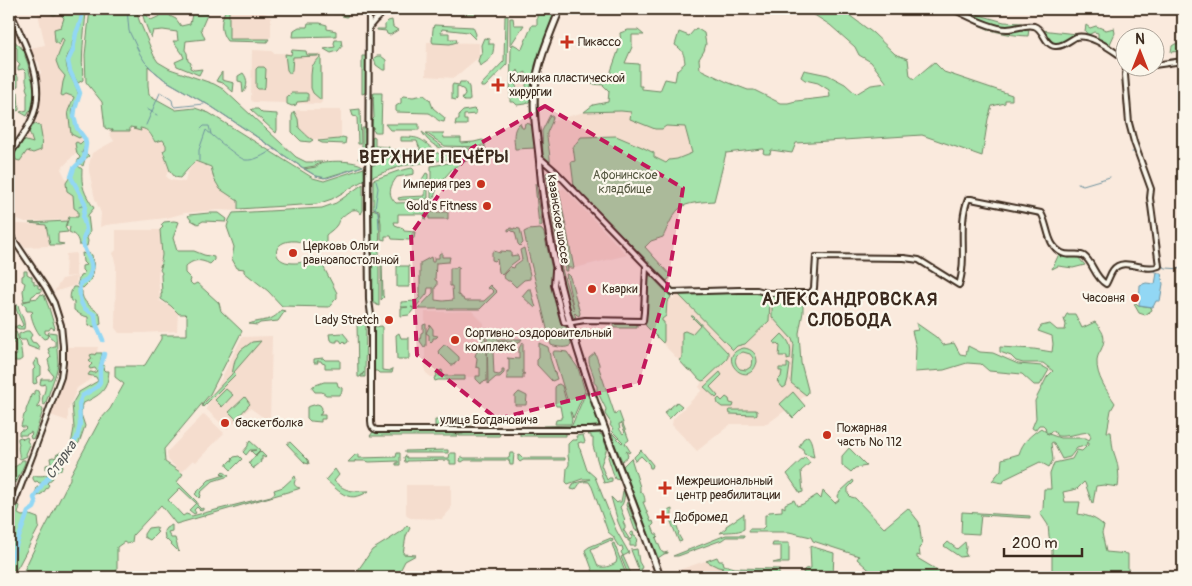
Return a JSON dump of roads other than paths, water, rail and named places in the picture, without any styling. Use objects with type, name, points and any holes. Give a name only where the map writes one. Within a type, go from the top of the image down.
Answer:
[{"type":"main road","name":"Казанское шоссе","points":[[560,9],[536,78],[534,100],[547,228],[556,270],[586,377],[660,577]]},
{"type":"street","points":[[9,9],[32,61],[37,93],[33,116],[9,156]]},
{"type":"street","points":[[369,9],[373,14],[381,14]]},
{"type":"street","points":[[369,9],[370,28]]},
{"type":"street","points":[[370,28],[372,23],[386,9]]},
{"type":"street","points":[[953,9],[996,28],[1037,27],[1050,44],[1054,46],[1060,46],[1078,37],[1086,37],[1095,40],[1114,52]]},
{"type":"street","name":"улица Богдановича","points":[[370,28],[368,194],[369,300],[371,307],[371,423],[373,428],[386,430],[605,429]]},
{"type":"street","points":[[1164,64],[1183,62]]},
{"type":"street","points":[[539,157],[555,171],[672,292],[744,290],[768,293],[811,293],[814,288],[816,257],[904,258],[919,260],[959,285],[964,260],[963,227],[968,199],[1039,212],[1042,215],[1049,238],[1054,247],[1062,253],[1079,254],[1085,257],[1100,280],[1106,284],[1115,268],[1124,264],[1148,268],[1159,266],[1150,198],[1152,189],[1130,128],[1125,78]]},
{"type":"street","points":[[9,233],[54,303],[62,334],[63,356],[59,383],[9,517]]},
{"type":"street","points":[[570,322],[585,320],[643,321],[646,266]]},
{"type":"street","points":[[646,276],[653,273]]},
{"type":"water","points":[[1157,273],[1161,273],[1163,284],[1160,301],[1156,301],[1153,307],[1139,305],[1140,285],[1146,283],[1155,284]]},
{"type":"waterway","name":"Старка","points":[[80,9],[81,20],[68,61],[70,71],[80,93],[74,117],[77,128],[85,139],[86,144],[84,158],[74,168],[71,177],[85,203],[83,218],[86,233],[83,244],[91,267],[91,273],[88,278],[80,283],[80,298],[85,309],[95,315],[96,324],[103,340]]},
{"type":"waterway","points":[[127,9],[129,31],[140,54],[145,62],[165,80],[212,107],[316,176],[327,178],[363,166]]},
{"type":"waterway","points":[[160,92],[172,100],[175,107],[204,104]]},
{"type":"waterway","points":[[146,125],[160,93]]},
{"type":"waterway","points":[[147,109],[157,115]]},
{"type":"waterway","points":[[201,129],[204,126],[209,126],[211,134]]},
{"type":"waterway","points":[[199,161],[199,150],[206,130],[245,160],[256,159],[272,150]]},
{"type":"waterway","points":[[1132,152],[1137,156]]},
{"type":"waterway","points":[[1078,183],[1083,185],[1110,177]]},
{"type":"waterway","points":[[376,181],[378,188],[375,208],[378,211],[379,229]]},
{"type":"waterway","points":[[1153,203],[1162,266],[1183,269]]},
{"type":"waterway","name":"Старка","points":[[79,207],[85,205]]},
{"type":"waterway","points":[[1118,268],[1125,267]]},
{"type":"waterway","points":[[1128,268],[1158,273]]},
{"type":"waterway","name":"Старка","points":[[9,565],[28,512],[34,508],[36,503],[34,498],[77,438],[80,425],[79,404],[82,396],[97,387],[100,382],[100,370],[104,354]]},
{"type":"place","name":"Пикассо","points":[[567,42]]},
{"type":"place","name":"Клиника пластической хирургии","points":[[498,85]]},
{"type":"place","name":"Империя грез","points":[[481,184]]},
{"type":"place","name":"Gold's Fitness","points":[[487,206]]},
{"type":"place","name":"Церковь Ольги равноапостольной","points":[[293,253]]},
{"type":"place","name":"Кварки","points":[[592,289]]},
{"type":"place","name":"Часовня","points":[[1135,298]]},
{"type":"place","name":"Lady Stretch","points":[[389,320]]},
{"type":"place","name":"Сортивно-оздоровительный комплекс","points":[[455,340]]},
{"type":"place","name":"баскетболка","points":[[225,423]]},
{"type":"place","name":"Пожарная часть № 112","points":[[827,435]]},
{"type":"place","name":"Межрешиональный центр реабилитации","points":[[665,488]]},
{"type":"place","name":"Добромед","points":[[663,517]]},
{"type":"district","name":"ВЕРХНИЕ ПЕЧЁРЫ","points":[[434,157]]},
{"type":"district","name":"АЛЕКСАНДРОВСКАЯ СЛОБОДА","points":[[850,309]]},
{"type":"park label","name":"Афонинское кладбище","points":[[625,182]]}]
